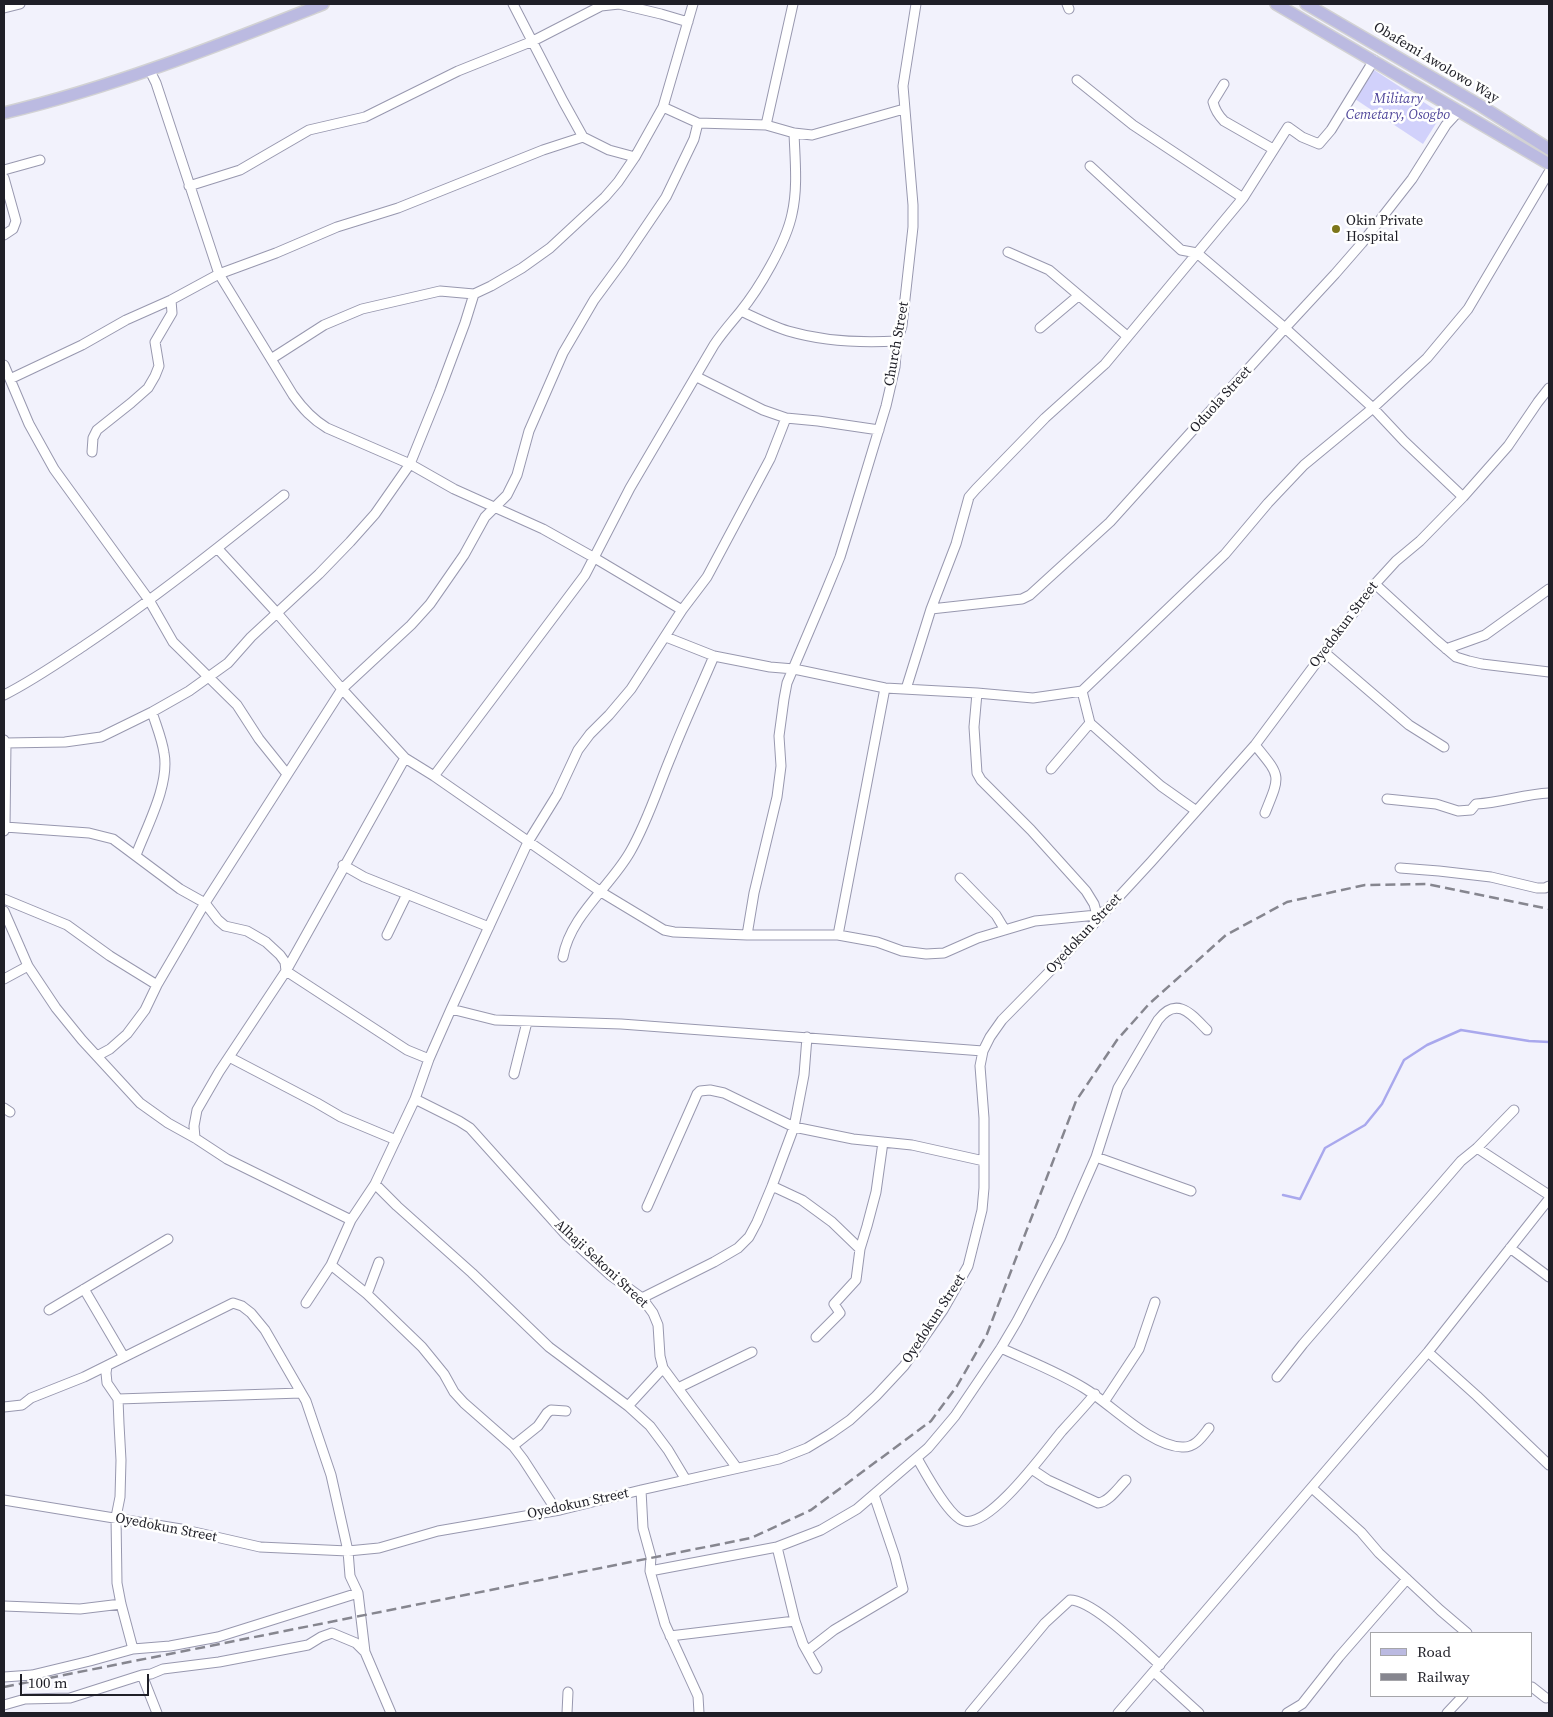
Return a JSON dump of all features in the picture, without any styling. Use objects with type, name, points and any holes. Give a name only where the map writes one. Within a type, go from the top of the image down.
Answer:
[{"type":"main road","points":[[4,108],[149,67],[308,4]]},
{"type":"main road","points":[[4,113],[88,91],[150,71],[323,4]]},
{"type":"main road","points":[[1276,4],[1549,164]]},
{"type":"main road","name":"Obafemi Awolowo Way","points":[[1306,4],[1481,106],[1549,149]]},
{"type":"street","points":[[4,8],[20,4]]},
{"type":"street","points":[[513,4],[583,137],[610,150],[635,157]]},
{"type":"street","points":[[189,186],[240,170],[309,130],[366,117],[458,71],[533,41],[600,5],[619,4],[688,22]]},
{"type":"street","points":[[271,359],[324,325],[362,309],[440,291],[474,294],[522,268],[550,248],[605,197],[635,157],[663,107],[693,4]]},
{"type":"street","points":[[766,125],[793,4]]},
{"type":"street","name":"Church Street","points":[[747,935],[754,893],[777,797],[781,766],[779,736],[788,683],[840,556],[879,430],[895,367],[897,341],[902,326],[913,227],[913,205],[903,86],[916,4]]},
{"type":"street","points":[[906,689],[931,609],[956,544],[969,497],[983,480],[1045,418],[1105,364],[1243,198],[1288,127],[1302,137],[1319,144],[1331,130],[1374,60]]},
{"type":"street","points":[[150,71],[156,82],[219,274],[305,411],[326,428],[410,464],[454,489],[543,529],[593,556],[682,610]]},
{"type":"street","points":[[1077,80],[1134,125],[1243,198]]},
{"type":"street","points":[[1224,84],[1213,102],[1215,111],[1219,116],[1273,149]]},
{"type":"street","points":[[663,107],[698,123],[766,125],[794,133],[812,135],[904,109]]},
{"type":"street","name":"Oduola Street","points":[[931,609],[1022,599],[1034,592],[1110,522],[1362,244],[1412,179],[1446,125],[1458,112]]},
{"type":"street","points":[[97,1056],[110,1049],[127,1034],[145,1010],[157,985],[205,903],[342,689],[411,625],[430,604],[464,555],[485,517],[507,495],[518,475],[529,431],[563,353],[594,300],[666,197],[694,139],[698,123]]},
{"type":"street","points":[[434,776],[585,575],[593,556],[630,488],[697,377],[714,345],[741,311],[765,274],[784,239],[792,215],[795,194],[794,133]]},
{"type":"street","points":[[10,379],[82,345],[126,320],[171,300],[219,274],[276,253],[337,227],[398,208],[543,150],[583,137]]},
{"type":"street","points":[[4,170],[40,160]]},
{"type":"street","points":[[1090,166],[1181,250],[1197,253],[1285,328],[1373,408],[1404,441],[1463,497]]},
{"type":"street","points":[[666,637],[714,656],[770,667],[794,669],[885,688],[1033,698],[1082,691],[1225,554],[1268,502],[1304,465],[1373,408],[1426,358],[1468,309],[1549,172]]},
{"type":"street","points":[[4,178],[16,221],[13,229],[4,235]]},
{"type":"street","points":[[1008,252],[1049,270],[1127,336]]},
{"type":"street","points":[[429,1059],[407,1050],[286,970],[285,962],[280,954],[266,942],[246,931],[226,926],[218,920],[205,903],[180,889],[113,839],[101,835],[5,829],[5,741],[65,742],[101,737],[189,691],[208,675],[228,663],[251,637],[319,574],[350,542],[375,514],[410,464],[440,390],[474,294]]},
{"type":"street","points":[[1040,328],[1078,296]]},
{"type":"street","points":[[92,452],[93,438],[97,430],[142,393],[155,376],[159,366],[155,342],[172,313],[171,300]]},
{"type":"street","points":[[741,311],[788,331],[874,343],[897,341]]},
{"type":"street","points":[[4,365],[29,424],[54,469],[149,600],[173,642],[237,705],[259,739],[287,774]]},
{"type":"street","points":[[697,377],[763,410],[786,418],[879,430]]},
{"type":"street","name":"Oyedokun Street","points":[[4,1500],[181,1529],[260,1547],[348,1551],[379,1548],[438,1531],[560,1510],[737,1468],[779,1460],[807,1448],[850,1420],[904,1366],[943,1310],[968,1266],[982,1210],[984,1118],[980,1066],[983,1050],[990,1036],[1002,1020],[1054,967],[1195,810],[1225,780],[1255,745],[1375,584],[1396,561],[1420,541],[1463,497],[1508,446],[1549,388]]},
{"type":"street","points":[[306,1303],[331,1265],[352,1220],[375,1184],[415,1099],[429,1059],[451,1009],[528,842],[557,795],[578,750],[631,689],[682,610],[706,577],[762,475],[786,418]]},
{"type":"street","points":[[4,695],[50,668],[149,600],[218,549],[284,495]]},
{"type":"street","points":[[218,549],[405,758],[434,776],[601,892],[664,930],[747,935],[838,935],[926,954],[944,953],[978,938],[1035,921],[1097,916],[1107,909]]},
{"type":"street","points":[[1375,584],[1456,657],[1469,661],[1549,672]]},
{"type":"street","points":[[1446,650],[1485,635],[1549,589]]},
{"type":"street","points":[[1324,652],[1409,725],[1444,746]]},
{"type":"street","points":[[563,957],[568,939],[580,920],[630,853],[648,817],[672,754],[714,656]]},
{"type":"street","points":[[838,935],[885,688]]},
{"type":"street","points":[[1082,691],[1090,723],[1161,786],[1195,810]]},
{"type":"street","points":[[977,693],[974,727],[977,773],[981,780],[1031,830],[1086,891],[1094,904],[1097,916]]},
{"type":"street","points":[[136,855],[161,789],[164,776],[165,755],[152,712]]},
{"type":"street","points":[[1052,769],[1090,723]]},
{"type":"street","points":[[1255,745],[1276,773],[1277,779],[1265,813]]},
{"type":"street","points":[[195,1138],[194,1126],[197,1110],[286,970],[343,865],[405,758]]},
{"type":"street","points":[[1386,800],[1436,804],[1458,811],[1471,810],[1476,804],[1492,804],[1549,793]]},
{"type":"street","points":[[343,865],[364,877],[489,927]]},
{"type":"street","points":[[1400,868],[1491,877],[1537,888],[1549,886]]},
{"type":"street","points":[[960,878],[996,915],[1006,930]]},
{"type":"street","points":[[387,934],[407,894]]},
{"type":"street","points":[[4,899],[67,926],[110,956],[157,985]]},
{"type":"street","points":[[4,911],[28,966],[56,1008],[114,1076],[140,1102],[168,1123],[227,1159],[352,1220]]},
{"type":"street","points":[[4,979],[28,966]]},
{"type":"street","points":[[650,1571],[777,1547],[821,1530],[858,1509],[928,1448],[955,1416],[1001,1348],[1060,1239],[1096,1156],[1118,1088],[1163,1013],[1170,1009],[1179,1008],[1187,1010],[1207,1030]]},
{"type":"street","points":[[451,1009],[495,1020],[621,1024],[983,1050]]},
{"type":"street","points":[[514,1074],[527,1022]]},
{"type":"street","points":[[642,1298],[714,1262],[738,1248],[749,1237],[772,1186],[794,1127],[804,1075],[806,1036]]},
{"type":"street","points":[[229,1058],[291,1089],[341,1118],[396,1140]]},
{"type":"street","points":[[647,1207],[700,1091],[710,1090],[724,1093],[794,1127],[854,1139],[912,1145],[984,1161]]},
{"type":"street","name":"Alhaji Sekoni Street","points":[[415,1099],[470,1128],[568,1236],[610,1275],[642,1298],[653,1312],[658,1325],[660,1356],[663,1368],[737,1468]]},
{"type":"street","points":[[1277,1377],[1303,1344],[1461,1161],[1477,1148],[1514,1110]]},
{"type":"street","points":[[816,1337],[840,1313],[834,1304],[856,1280],[860,1249],[876,1192],[883,1142]]},
{"type":"street","points":[[1118,1713],[1428,1352],[1549,1197],[1477,1148]]},
{"type":"street","points":[[1096,1156],[1191,1192]]},
{"type":"street","points":[[375,1184],[549,1347],[628,1406],[650,1426],[668,1450],[686,1480]]},
{"type":"street","points":[[772,1186],[802,1200],[832,1222],[860,1249]]},
{"type":"street","points":[[49,1310],[168,1239]]},
{"type":"street","points":[[1510,1248],[1549,1277]]},
{"type":"street","points":[[367,1294],[379,1262]]},
{"type":"street","points":[[331,1265],[367,1294],[422,1347],[464,1403],[513,1446],[556,1510]]},
{"type":"street","points":[[84,1289],[124,1356]]},
{"type":"street","points":[[1104,1402],[1139,1349],[1155,1302]]},
{"type":"street","points":[[4,1407],[22,1405],[31,1398],[107,1366],[233,1303],[251,1313],[265,1330],[306,1400],[330,1475],[348,1551],[350,1576],[358,1594],[365,1652],[391,1713]]},
{"type":"street","points":[[1001,1348],[1095,1394],[1138,1428],[1164,1443],[1182,1447],[1189,1446],[1198,1441],[1209,1428]]},
{"type":"street","points":[[678,1388],[752,1352]]},
{"type":"street","points":[[1428,1352],[1549,1465]]},
{"type":"street","points":[[107,1366],[107,1383],[118,1399],[121,1460],[120,1497],[116,1518],[117,1583],[133,1649]]},
{"type":"street","points":[[628,1406],[663,1368]]},
{"type":"street","points":[[118,1399],[301,1392]]},
{"type":"street","points":[[917,1458],[947,1507],[957,1518],[965,1522],[971,1522],[982,1517],[1003,1500],[1033,1470],[1062,1432],[1095,1394]]},
{"type":"street","points":[[513,1446],[538,1426],[547,1412],[551,1410],[566,1411]]},
{"type":"street","points":[[1033,1470],[1048,1480],[1098,1503],[1108,1499],[1126,1480]]},
{"type":"street","points":[[1312,1488],[1361,1532],[1379,1553],[1466,1632]]},
{"type":"street","points":[[641,1490],[643,1528],[651,1558],[650,1571],[665,1624],[698,1696],[699,1713]]},
{"type":"street","points":[[807,1651],[834,1630],[903,1589],[895,1556],[874,1494]]},
{"type":"street","points":[[777,1547],[795,1620],[807,1651],[817,1669]]},
{"type":"street","points":[[1287,1713],[1302,1704],[1339,1657],[1407,1579]]},
{"type":"street","points":[[4,1677],[32,1675],[133,1649],[170,1646],[218,1637],[358,1594]]},
{"type":"street","points":[[970,1713],[1045,1623],[1070,1600],[1076,1600],[1088,1606],[1125,1633],[1199,1713]]},
{"type":"street","points":[[4,1606],[80,1609],[121,1604]]},
{"type":"street","points":[[670,1636],[762,1626],[795,1620]]},
{"type":"street","points":[[4,1705],[25,1699],[70,1698],[142,1674],[151,1674],[163,1669],[219,1662],[308,1645],[332,1633],[356,1642],[365,1652]]},
{"type":"street","points":[[142,1674],[157,1713]]},
{"type":"street","points":[[1533,1688],[1546,1698]]},
{"type":"street","points":[[568,1692],[568,1713]]},
{"type":"street","points":[[1447,1713],[1462,1697]]},
{"type":"green space","name":"Military Cemetary, Osogbo","points":[[1374,70],[1442,114],[1423,144],[1355,99]]},
{"type":"waterway","points":[[1283,1195],[1300,1199],[1325,1148],[1365,1125],[1382,1104],[1404,1060],[1427,1045],[1461,1030],[1529,1041],[1549,1042]]},
{"type":"railway","points":[[4,1687],[751,1538],[811,1510],[931,1421],[957,1386],[987,1334],[1076,1101],[1117,1040],[1149,1004],[1226,935],[1287,902],[1365,885],[1427,884],[1549,909]]},
{"type":"place","name":"Okin Private Hospital","points":[[1336,229]]}]
